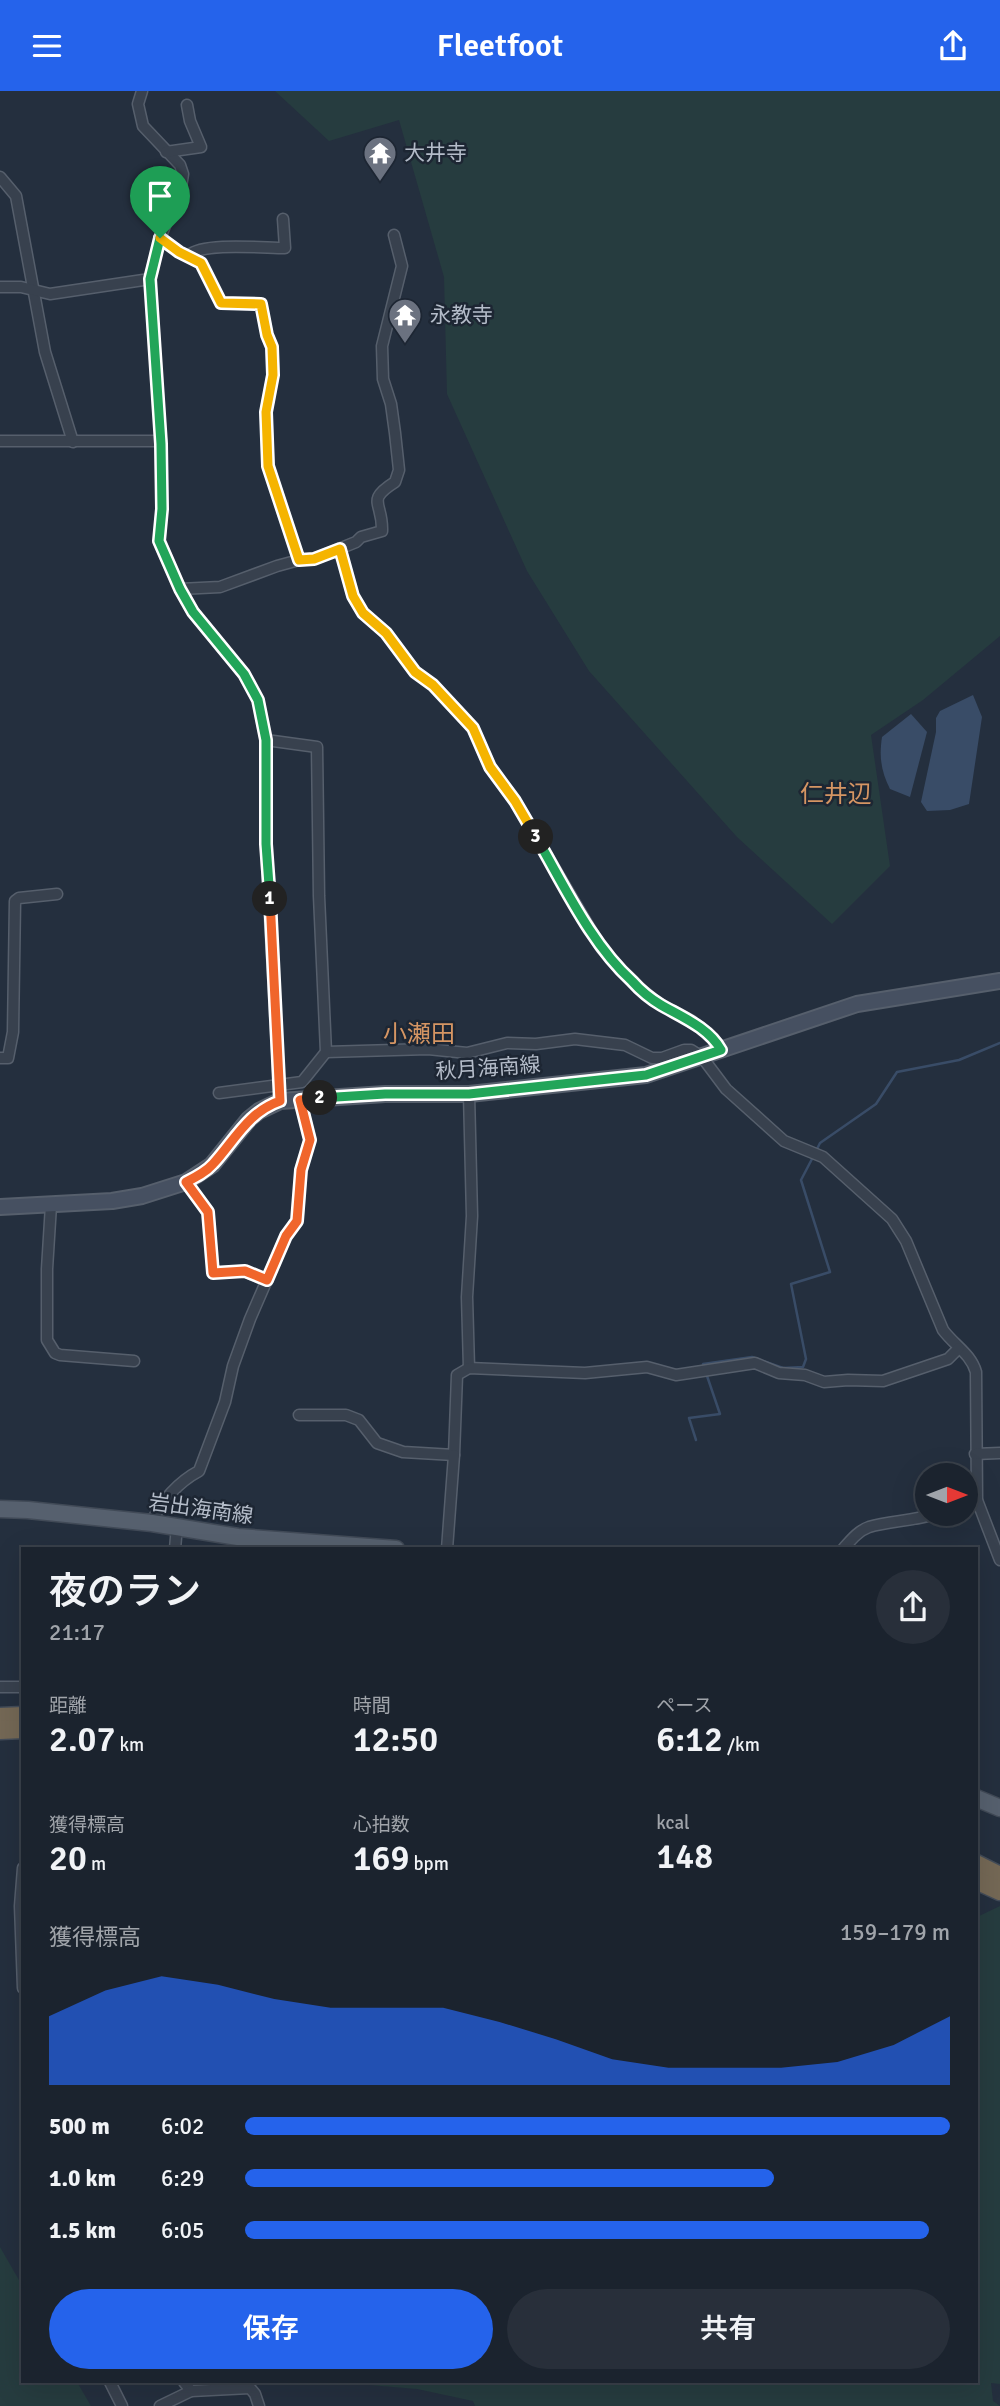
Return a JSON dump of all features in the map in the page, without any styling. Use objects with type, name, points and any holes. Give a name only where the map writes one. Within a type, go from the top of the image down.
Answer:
[{"type":"highway","points":[[0,1717],[21,1716]]},
{"type":"highway","points":[[0,1730],[21,1729]]},
{"type":"highway","points":[[978,1865],[1000,1876]]},
{"type":"highway","points":[[978,1881],[1000,1891]]},
{"type":"main road","name":"秋月海南線","points":[[0,1207],[112,1201],[142,1196],[186,1182],[212,1165],[259,1111],[280,1101],[385,1094],[469,1094],[646,1075],[858,1004],[1000,981]]},
{"type":"main road","name":"岩出海南線","points":[[0,1509],[152,1523],[238,1537],[339,1547]]},
{"type":"main road","points":[[978,1799],[1000,1808]]},
{"type":"street","points":[[142,91],[138,104],[143,126],[180,165],[183,174],[181,187],[160,238],[150,279],[161,441],[162,509],[159,541],[193,612],[244,674],[258,700],[266,740],[266,844],[280,1101]]},
{"type":"street","points":[[166,152],[201,147],[190,121],[187,105]]},
{"type":"street","points":[[0,177],[16,196],[45,352],[73,442]]},
{"type":"street","points":[[189,255],[194,251],[214,248],[285,248],[283,219]]},
{"type":"street","points":[[180,589],[220,587],[299,560],[314,559],[356,543],[361,537],[382,531],[377,497],[395,482],[399,470],[391,404],[383,379],[382,346],[402,266],[394,235]]},
{"type":"street","points":[[160,238],[201,263],[221,303],[261,304],[272,347],[273,375],[266,412],[268,466],[299,560]]},
{"type":"street","points":[[0,287],[21,286],[50,294],[150,279]]},
{"type":"street","points":[[0,441],[161,441]]},
{"type":"street","points":[[340,549],[353,596],[363,613],[386,633],[415,672],[433,685],[473,728],[490,767],[515,801],[603,949],[631,981],[658,1003],[692,1021],[718,1044],[721,1050]]},
{"type":"street","points":[[219,1093],[302,1082],[326,1052],[319,896],[317,747],[266,740]]},
{"type":"street","points":[[0,1058],[8,1058],[13,1032],[15,901],[19,898],[57,894]]},
{"type":"street","points":[[0,963],[12,964]]},
{"type":"street","points":[[326,1052],[428,1049],[467,1053],[507,1043],[536,1044],[575,1039],[625,1045],[652,1058],[691,1050],[702,1057],[726,1089],[785,1141],[823,1157],[892,1219],[906,1241],[943,1330],[973,1361],[976,1372],[974,1463]]},
{"type":"street","points":[[469,1094],[472,1216],[467,1297],[469,1368]]},
{"type":"street","points":[[152,1523],[178,1486],[199,1471],[226,1402],[233,1366],[286,1236],[297,1221],[301,1170],[310,1140],[300,1100]]},
{"type":"street","points":[[186,1182],[208,1212],[213,1273],[245,1271],[267,1280]]},
{"type":"street","points":[[51,1205],[47,1269],[47,1340],[55,1353],[60,1355],[134,1361]]},
{"type":"street","points":[[447,1547],[457,1375],[469,1368],[585,1373],[647,1367],[676,1375],[755,1363],[779,1373],[805,1375],[824,1382],[884,1381],[948,1359],[959,1348]]},
{"type":"street","points":[[299,1415],[346,1415],[359,1420],[377,1443],[402,1452],[454,1455]]},
{"type":"street","points":[[975,1454],[1000,1453]]},
{"type":"street","points":[[978,1516],[1000,1560]]},
{"type":"street","points":[[846,1547],[855,1536],[869,1528],[915,1520]]},
{"type":"street","points":[[175,1547],[177,1526]]},
{"type":"street","points":[[0,1687],[21,1687]]},
{"type":"street","points":[[21,1893],[21,1933]]},
{"type":"street","points":[[110,2383],[122,2406]]},
{"type":"street","points":[[185,2383],[191,2391]]},
{"type":"street","points":[[160,2406],[191,2391],[250,2388],[259,2406]]},
{"type":"green space","points":[[275,91],[1000,91],[1000,636],[923,700],[871,735],[890,866],[832,924],[737,837],[589,671],[527,571],[447,394],[444,277],[399,120],[329,141]]},
{"type":"green space","points":[[1000,1906],[1000,2384],[991,2383],[993,2401],[1000,2406],[475,2406],[473,2401],[417,2389],[345,2383],[978,2383],[978,1917]]},
{"type":"green space","points":[[0,2247],[21,2284],[21,2383],[78,2383],[91,2406],[0,2406]]},
{"type":"water","points":[[973,695],[982,717],[969,804],[950,810],[927,811],[921,802],[936,732],[936,718],[940,711]]},
{"type":"water","points":[[911,714],[927,732],[910,797],[890,789],[881,764],[881,751],[882,737]]},
{"type":"waterway","points":[[816,1151],[820,1143],[876,1104],[897,1072],[959,1060],[1000,1043]]},
{"type":"waterway","points":[[704,1366],[703,1364],[752,1357],[783,1368],[803,1367],[806,1359],[791,1284],[830,1272],[801,1180],[813,1157]]},
{"type":"waterway","points":[[696,1440],[689,1418],[720,1414],[706,1373]]},
{"type":"place","name":"大井寺","points":[[380,183]]},
{"type":"place","name":"永教寺","points":[[405,345]]},
{"type":"district","name":"仁井辺","points":[[836,794]]},
{"type":"district","name":"小瀬田","points":[[419,1034]]},
{"type":"route","points":[[160,238],[201,263],[221,303],[261,304],[272,347],[273,375],[266,412],[268,466],[299,560],[314,559],[340,549],[353,596],[363,613],[386,633],[415,672],[433,685],[473,728],[490,767],[515,801],[603,949],[631,981],[658,1003],[692,1021],[718,1044],[721,1050],[646,1075],[469,1094],[385,1094],[300,1100],[310,1140],[301,1170],[300,1205],[297,1221],[286,1236],[267,1280],[245,1271],[213,1273],[208,1212],[186,1182],[212,1165],[259,1111],[280,1101],[266,844],[266,740],[258,700],[244,674],[193,612],[159,541],[162,509],[161,444],[150,279],[160,238]]}]
